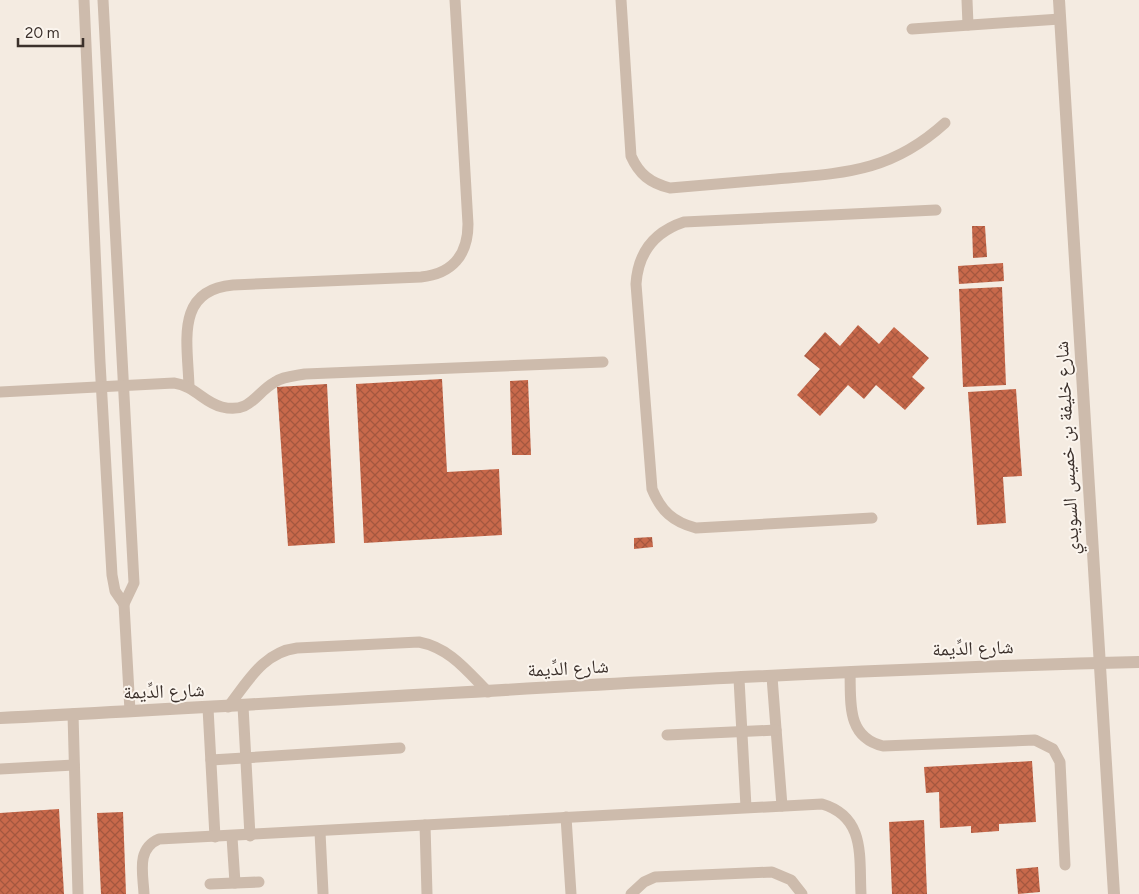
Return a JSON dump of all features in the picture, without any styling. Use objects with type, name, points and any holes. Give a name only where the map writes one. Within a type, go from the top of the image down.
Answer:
[{"type":"street","name":"شارع خليفة بن خميس السويدي","points":[[1059,0],[1098,663],[1114,894]]},
{"type":"street","name":"شارع الدِّيمة","points":[[0,718],[850,672],[1139,662]]},
{"type":"lane","points":[[84,0],[101,387],[113,583],[118,598],[124,604]]},
{"type":"lane","points":[[103,0],[134,583],[132,591],[124,604],[130,711]]},
{"type":"lane","points":[[189,387],[187,322],[191,310],[198,299],[208,291],[220,286],[233,285],[421,278],[434,276],[447,270],[457,262],[464,250],[468,237],[468,224],[455,0]]},
{"type":"lane","points":[[621,0],[631,156],[636,168],[657,185],[670,188],[684,187],[860,170],[886,162],[908,152],[945,123]]},
{"type":"lane","points":[[967,0],[968,25]]},
{"type":"lane","points":[[912,29],[1060,19]]},
{"type":"lane","points":[[872,518],[696,528],[681,524],[668,516],[658,504],[652,489],[636,284],[637,270],[641,256],[648,244],[670,227],[684,222],[936,210]]},
{"type":"lane","points":[[0,392],[174,383],[189,387],[220,407],[233,409],[245,406],[255,400],[268,386],[282,378],[305,374],[603,362]]},
{"type":"lane","points":[[228,707],[264,662],[279,651],[297,648],[419,642],[430,644],[449,654],[488,692]]},
{"type":"lane","points":[[850,672],[854,726],[866,739],[874,744],[883,746],[1035,740],[1053,749],[1060,762],[1065,865]]},
{"type":"lane","points":[[772,677],[782,806]]},
{"type":"lane","points":[[739,679],[746,808]]},
{"type":"lane","points":[[243,706],[250,836]]},
{"type":"lane","points":[[208,708],[215,837]]},
{"type":"lane","points":[[74,714],[78,894]]},
{"type":"lane","points":[[667,735],[776,730]]},
{"type":"lane","points":[[211,760],[400,748]]},
{"type":"lane","points":[[0,769],[74,765]]},
{"type":"lane","points":[[144,894],[142,856],[152,843],[159,839],[250,836],[822,804],[834,808],[852,824],[857,836],[861,894]]},
{"type":"lane","points":[[566,817],[571,894]]},
{"type":"lane","points":[[425,825],[427,894]]},
{"type":"lane","points":[[320,832],[323,893]]},
{"type":"lane","points":[[232,836],[235,883]]},
{"type":"lane","points":[[631,894],[644,882],[655,877],[772,872],[791,880],[802,894]]},
{"type":"lane","points":[[210,884],[259,882]]},
{"type":"building","points":[[972,226],[985,226],[987,257],[973,258]]},
{"type":"building","points":[[1003,263],[1004,281],[959,284],[958,266]]},
{"type":"building","points":[[1002,287],[1006,385],[963,387],[959,289]]},
{"type":"building","points":[[858,325],[879,344],[894,327],[929,358],[912,377],[925,388],[905,410],[876,385],[864,399],[848,385],[820,416],[797,395],[820,369],[804,356],[825,332],[840,346]]},
{"type":"building","points":[[442,379],[447,472],[499,469],[502,535],[364,543],[356,384]]},
{"type":"building","points":[[528,380],[531,455],[512,455],[510,381]]},
{"type":"building","points":[[327,384],[335,543],[288,546],[277,387]]},
{"type":"building","points":[[1016,389],[1022,476],[1003,477],[1006,523],[977,525],[968,392]]},
{"type":"building","points":[[652,537],[653,547],[634,549],[634,538]]},
{"type":"building","points":[[1032,761],[1036,822],[999,824],[999,831],[971,833],[971,826],[940,828],[939,792],[926,793],[924,767]]},
{"type":"building","points":[[59,809],[64,894],[0,894],[0,813]]},
{"type":"building","points":[[123,812],[126,894],[101,894],[97,813]]},
{"type":"building","points":[[924,820],[927,894],[892,894],[889,822]]},
{"type":"building","points":[[1038,867],[1040,892],[1018,894],[1016,869]]}]
